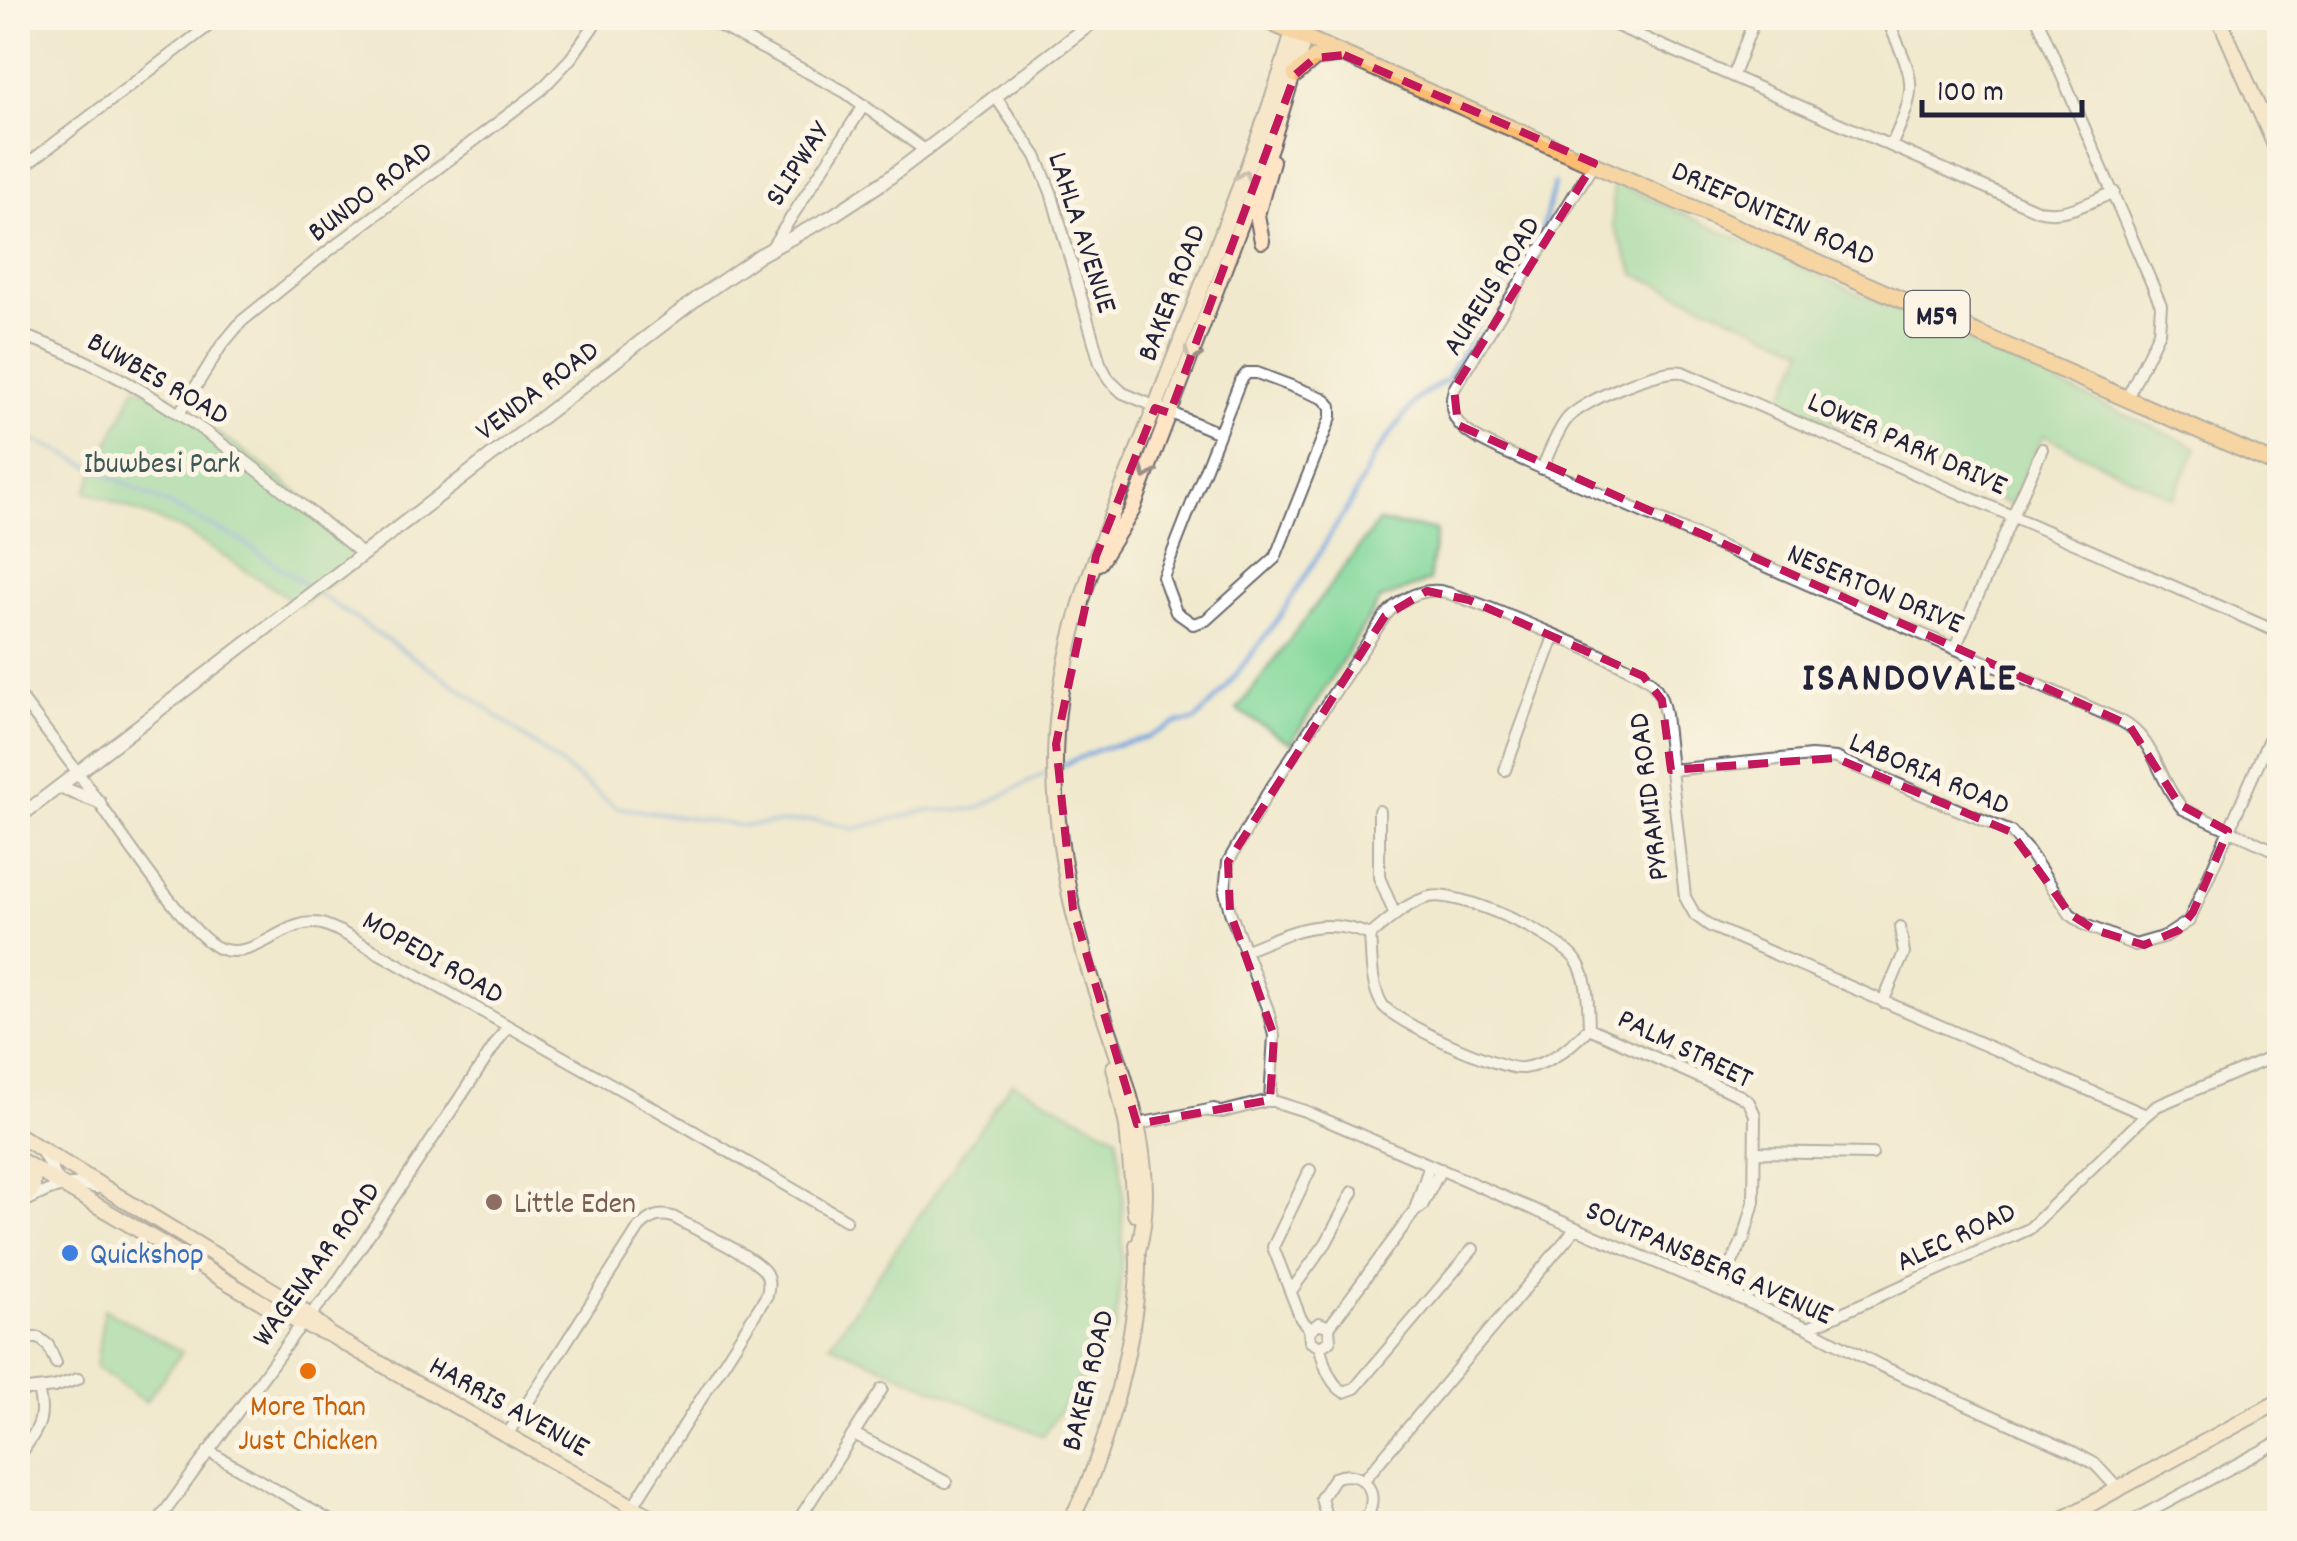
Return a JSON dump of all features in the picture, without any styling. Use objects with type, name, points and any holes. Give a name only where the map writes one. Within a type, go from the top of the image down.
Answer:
[{"type":"main road","name":"M59","points":[[1260,18],[1300,30]]},
{"type":"main road","points":[[2220,18],[2280,157]]},
{"type":"main road","name":"DRIEFONTEIN ROAD","points":[[1300,30],[1344,55],[2280,466]]},
{"type":"main road","name":"BAKER ROAD","points":[[1092,572],[1132,511],[1170,413],[1271,146],[1295,75],[1300,30]]},
{"type":"main road","name":"BAKER ROAD","points":[[1070,1522],[1100,1451],[1120,1384],[1134,1302],[1144,1198],[1132,1125],[1073,909],[1056,789],[1064,680],[1092,572],[1121,488],[1300,30]]},
{"type":"main road","points":[[1295,75],[1315,58],[1344,55]]},
{"type":"main road","points":[[1262,240],[1256,220],[1271,171],[1271,146]]},
{"type":"main road","name":"HARRIS AVENUE","points":[[18,1135],[116,1194],[306,1320]]},
{"type":"main road","name":"HARRIS AVENUE","points":[[18,1159],[664,1524]]},
{"type":"main road","points":[[20,1203],[33,1188],[33,1168]]},
{"type":"main road","points":[[2054,1524],[2280,1401]]},
{"type":"street","points":[[18,171],[218,18]]},
{"type":"street","name":"BUNDO ROAD","points":[[180,412],[220,346],[242,321],[541,90],[571,58],[599,18]]},
{"type":"street","points":[[705,18],[864,105],[926,151]]},
{"type":"street","name":"VENDA ROAD","points":[[18,818],[685,308],[770,249],[864,196],[1098,18]]},
{"type":"street","points":[[1300,30],[1309,18]]},
{"type":"street","points":[[1604,18],[2047,213],[2070,210],[2114,192]]},
{"type":"street","points":[[1733,76],[1755,18]]},
{"type":"street","points":[[1886,18],[1912,80],[1910,99],[1891,146]]},
{"type":"street","points":[[2037,18],[2151,278],[2162,315],[2159,332],[2127,398]]},
{"type":"street","name":"LAHLA AVENUE","points":[[995,96],[1036,156],[1100,363],[1117,389],[1170,413]]},
{"type":"street","points":[[2260,113],[2280,104]]},
{"type":"street","name":"SLIPWAY","points":[[770,249],[864,105]]},
{"type":"street","name":"AUREUS ROAD","points":[[1469,434],[1452,416],[1454,388],[1594,163]]},
{"type":"street","name":"BUWBES ROAD","points":[[18,334],[88,363],[180,412],[255,466],[361,553]]},
{"type":"street","name":"LOWER PARK DRIVE","points":[[1542,468],[1562,426],[1575,412],[1648,376],[1674,371],[2280,634]]},
{"type":"street","points":[[1251,372],[1323,398],[1332,408],[1275,558],[1206,620],[1196,624],[1176,612],[1163,576],[1219,433],[1240,381],[1251,372]]},
{"type":"street","points":[[1170,413],[1219,433]]},
{"type":"street","name":"NESERTON DRIVE","points":[[1469,434],[2129,725],[2146,742],[2179,804],[2192,814],[2280,853]]},
{"type":"street","points":[[1956,648],[2042,449]]},
{"type":"street","name":"PYRAMID ROAD","points":[[1270,1100],[1274,1036],[1225,891],[1232,852],[1389,610],[1419,594],[1442,591],[1616,661],[1652,682],[1662,700],[1684,897],[1695,915],[1736,939],[2146,1116]]},
{"type":"street","points":[[1505,770],[1554,637]]},
{"type":"street","name":"MOPEDI ROAD","points":[[18,694],[168,896],[212,945],[228,951],[243,950],[287,929],[321,924],[344,933],[674,1118],[846,1220]]},
{"type":"street","name":"LABORIA ROAD","points":[[1671,770],[1811,756],[1836,758],[2012,832],[2076,920],[2135,945],[2166,936],[2189,920],[2280,714]]},
{"type":"street","points":[[58,787],[99,802]]},
{"type":"street","points":[[1379,811],[1379,878],[1396,915]]},
{"type":"street","points":[[1430,897],[1453,897],[1557,942],[1580,968],[1587,994],[1589,1028],[1552,1059],[1524,1068],[1506,1067],[1406,1024],[1388,1011],[1374,980],[1370,935],[1430,897]]},
{"type":"street","points":[[1244,951],[1319,924],[1370,935]]},
{"type":"street","points":[[1883,1002],[1904,953],[1900,927]]},
{"type":"street","name":"WAGENAAR ROAD","points":[[156,1524],[332,1290],[507,1027]]},
{"type":"street","name":"PALM STREET","points":[[1589,1028],[1745,1098],[1756,1116],[1752,1216],[1719,1289]]},
{"type":"street","points":[[2146,1116],[2157,1106],[2263,1062],[2280,1051]]},
{"type":"street","points":[[1132,1125],[1230,1104],[1270,1100]]},
{"type":"street","name":"SOUTPANSBERG AVENUE","points":[[1270,1100],[1436,1167],[1808,1328],[1862,1357],[2071,1451],[2095,1464],[2118,1489]]},
{"type":"street","name":"ALEC ROAD","points":[[1808,1328],[2029,1229],[2146,1116]]},
{"type":"street","name":"HARRIS AVENUE","points":[[37,1146],[61,1184]]},
{"type":"street","points":[[1756,1152],[1872,1154]]},
{"type":"street","points":[[1320,1346],[1330,1340],[1329,1328],[1422,1206],[1436,1167]]},
{"type":"street","points":[[1310,1170],[1274,1240],[1275,1254],[1301,1319],[1310,1329],[1310,1342],[1320,1346],[1338,1389],[1346,1392],[1355,1388],[1473,1249]]},
{"type":"street","points":[[20,1203],[61,1184],[88,1185],[116,1194]]},
{"type":"street","points":[[1290,1290],[1326,1244],[1353,1192]]},
{"type":"street","points":[[507,1435],[648,1219],[664,1215],[722,1244],[766,1272],[768,1295],[633,1506]]},
{"type":"street","points":[[1364,1480],[1576,1228]]},
{"type":"street","points":[[1310,1329],[1318,1323],[1329,1328]]},
{"type":"street","points":[[18,1338],[34,1337],[45,1342],[56,1363]]},
{"type":"street","points":[[18,1392],[78,1379]]},
{"type":"street","points":[[796,1524],[882,1389]]},
{"type":"street","points":[[18,1458],[41,1421],[38,1390]]},
{"type":"street","points":[[854,1434],[946,1482]]},
{"type":"street","points":[[2127,1524],[2280,1441]]},
{"type":"street","points":[[208,1451],[336,1524]]},
{"type":"street","points":[[1331,1522],[1321,1498],[1328,1483],[1341,1475],[1364,1480],[1370,1487],[1369,1513],[1356,1524]]},
{"type":"highlighted area","points":[[1344,55],[1594,163],[1454,389],[1458,425],[2129,725],[2179,804],[2228,831],[2193,912],[2179,930],[2144,945],[2095,930],[2070,914],[2011,832],[1836,758],[1671,770],[1662,700],[1643,676],[1469,600],[1427,591],[1385,616],[1228,862],[1230,912],[1274,1036],[1270,1100],[1137,1124],[1073,909],[1056,744],[1096,556],[1155,408],[1170,413],[1295,75],[1315,58]]},
{"type":"green space","points":[[1613,182],[2197,447],[2173,498],[2043,435],[2011,505],[1781,400],[1805,349],[1635,274],[1613,225]]},
{"type":"green space","name":"Ibuwbesi Park","points":[[136,386],[229,441],[286,483],[369,554],[301,606],[183,530],[86,491]]},
{"type":"green space","points":[[1378,522],[1436,530],[1429,581],[1380,600],[1291,743],[1237,710]]},
{"type":"green space","points":[[1012,1082],[1117,1136],[1123,1187],[1115,1329],[1043,1436],[830,1344]]},
{"type":"green space","points":[[104,1309],[182,1352],[145,1402],[96,1367]]},
{"type":"waterway","points":[[1061,766],[1102,748],[1146,738],[1177,723],[1195,721],[1225,689],[1281,615],[1351,502],[1374,456],[1417,399],[1447,379],[1543,228],[1554,184]]},
{"type":"waterway","points":[[18,434],[240,540],[312,589]]},
{"type":"waterway","points":[[320,595],[464,691],[616,807],[742,826],[817,820],[854,829],[924,811],[976,809],[1052,770]]},
{"type":"place","name":"Little Eden","points":[[494,1202]]},
{"type":"place","name":"Quickshop","points":[[70,1253]]},
{"type":"place","name":"More Than Just Chicken","points":[[308,1371]]},
{"type":"district","name":"ISANDOVALE","points":[[1910,675]]}]
